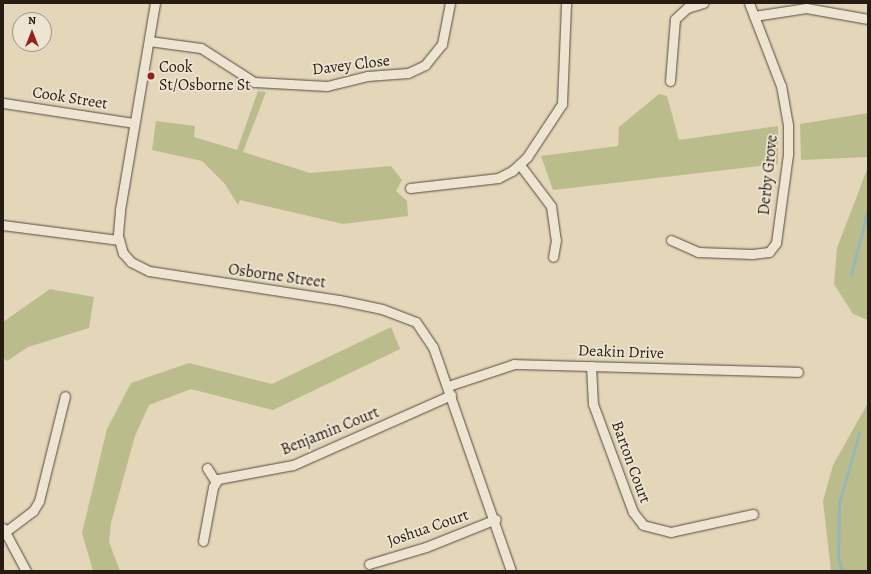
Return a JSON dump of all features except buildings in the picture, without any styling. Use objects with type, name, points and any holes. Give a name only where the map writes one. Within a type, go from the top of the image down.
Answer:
[{"type":"street","points":[[3,225],[119,240],[133,122],[155,3]]},
{"type":"street","name":"Davey Close","points":[[149,41],[201,48],[254,82],[327,86],[367,76],[408,73],[425,65],[442,44],[450,3]]},
{"type":"street","points":[[410,188],[491,180],[520,165],[553,122],[562,104],[566,3]]},
{"type":"street","points":[[670,81],[675,19],[687,8],[703,3]]},
{"type":"street","name":"Derby Grove","points":[[671,240],[698,252],[752,254],[770,252],[776,243],[788,154],[788,124],[781,86],[749,3]]},
{"type":"street","points":[[754,16],[806,8],[868,19]]},
{"type":"street","name":"Cook Street","points":[[3,103],[133,122]]},
{"type":"street","points":[[520,165],[551,206],[556,240],[553,257]]},
{"type":"street","name":"Osborne Street","points":[[119,240],[131,262],[149,271],[332,299],[407,317],[428,337],[450,390],[496,519],[511,571]]},
{"type":"street","name":"Deakin Drive","points":[[450,390],[503,366],[591,366],[798,372]]},
{"type":"street","name":"Barton Court","points":[[591,366],[593,404],[633,512],[643,525],[671,532],[753,514]]},
{"type":"street","name":"Benjamin Court","points":[[215,481],[293,465],[450,390]]},
{"type":"street","points":[[26,571],[4,530],[33,512],[40,501],[65,396]]},
{"type":"street","points":[[203,541],[215,481],[207,468]]},
{"type":"street","name":"Joshua Court","points":[[369,564],[426,547],[496,519]]},
{"type":"green space","points":[[258,91],[266,92],[243,152],[310,173],[391,166],[402,180],[396,191],[407,201],[408,216],[343,224],[240,200],[238,205],[225,184],[202,161],[152,150],[156,121],[195,126],[194,137],[237,150]]},
{"type":"green space","points":[[659,94],[667,96],[679,140],[778,126],[778,164],[553,190],[541,156],[618,146],[619,127]]},
{"type":"green space","points":[[868,113],[868,157],[801,160],[800,124]]},
{"type":"green space","points":[[868,167],[868,320],[853,314],[834,284],[837,248]]},
{"type":"green space","points":[[50,289],[94,297],[89,328],[28,347],[7,361],[3,358],[3,322]]},
{"type":"green space","points":[[391,327],[400,349],[273,410],[191,389],[149,405],[135,436],[111,523],[109,542],[120,571],[93,571],[82,533],[107,429],[131,383],[189,363],[272,384]]},
{"type":"green space","points":[[868,403],[868,571],[831,571],[823,501],[833,465]]},
{"type":"waterway","points":[[851,275],[868,209]]},
{"type":"waterway","points":[[842,571],[838,557],[839,503],[859,434]]},
{"type":"place","name":"Cook St/Osborne St","points":[[151,76]]}]
